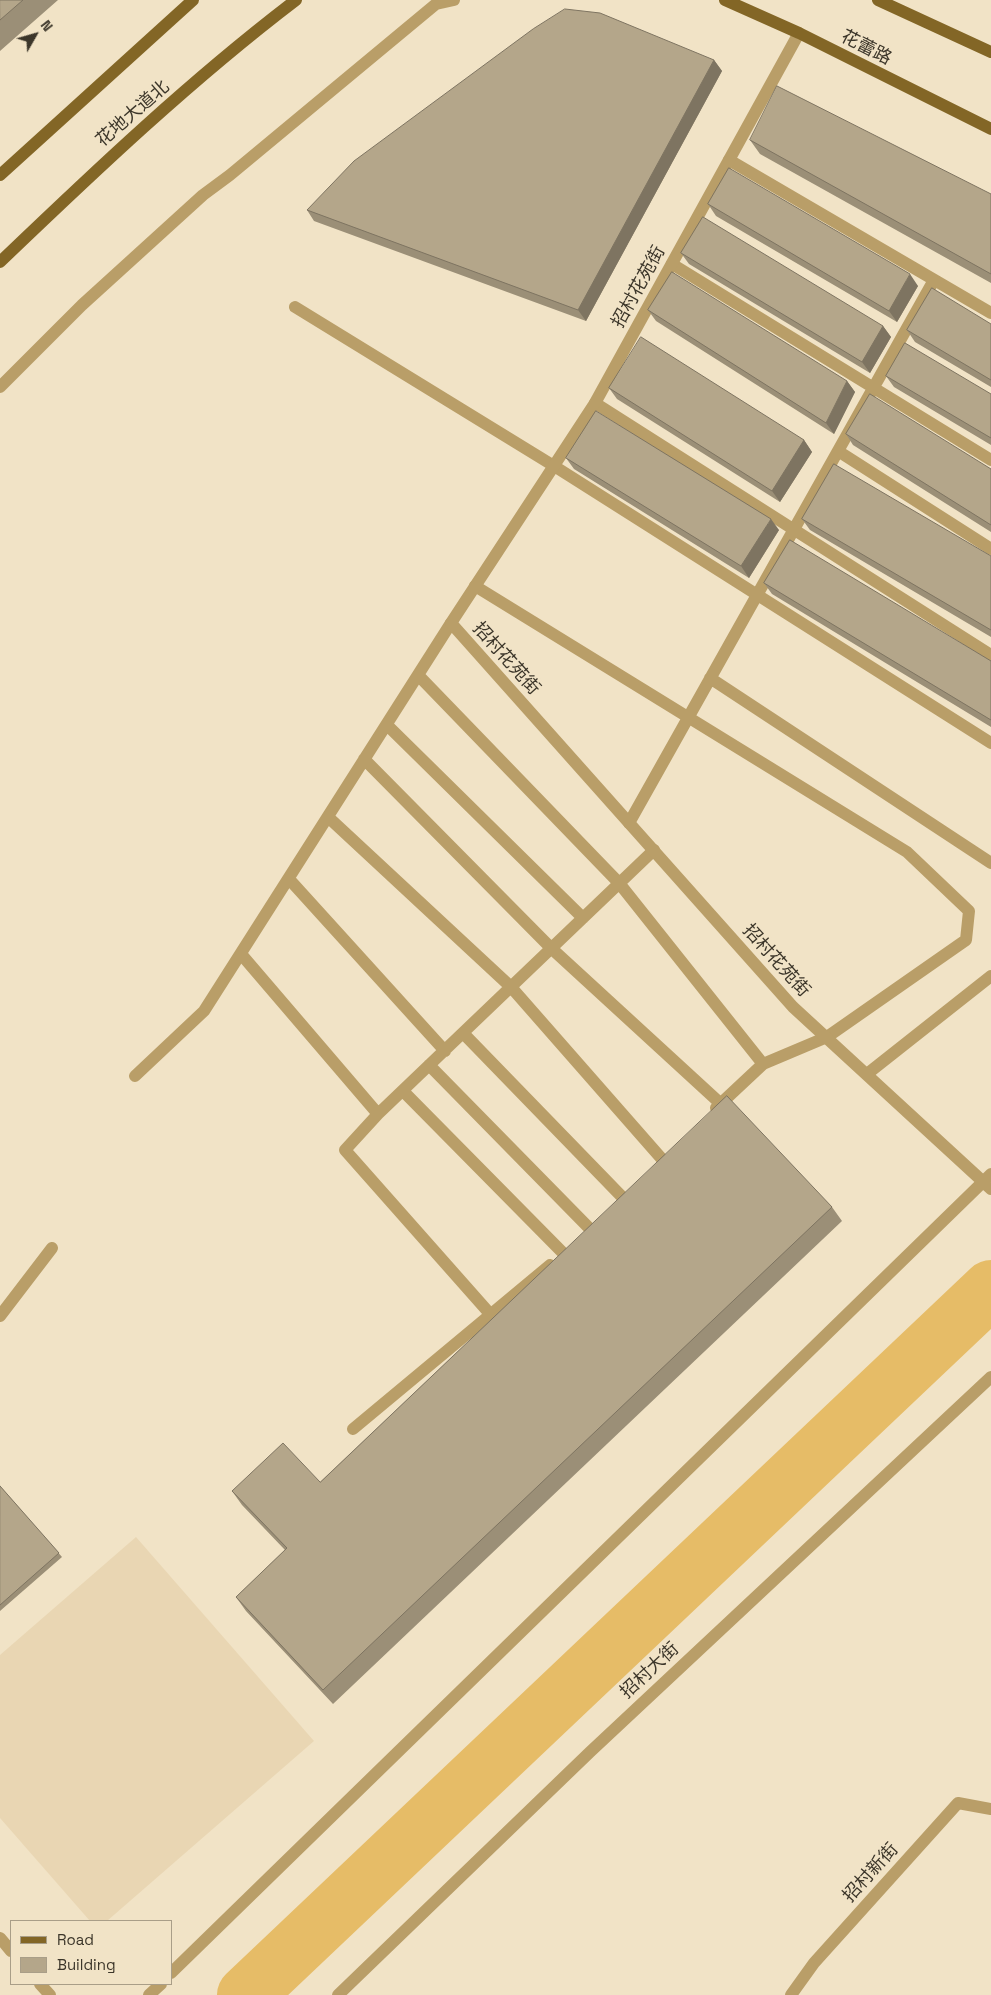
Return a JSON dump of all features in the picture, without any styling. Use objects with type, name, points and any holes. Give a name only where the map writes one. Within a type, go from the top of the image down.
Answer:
[{"type":"main road","points":[[0,175],[193,0]]},
{"type":"main road","name":"花地大道北","points":[[0,262],[108,160],[246,39],[296,0]]},
{"type":"main road","name":"花蕾路","points":[[725,0],[799,34],[991,129]]},
{"type":"main road","points":[[878,0],[991,52]]},
{"type":"street","points":[[0,387],[82,305],[203,195],[230,175],[436,4],[454,0]]},
{"type":"street","name":"招村花苑街","points":[[799,34],[595,403],[451,623],[793,1006],[989,1182]]},
{"type":"street","points":[[729,160],[991,313]]},
{"type":"street","points":[[672,264],[991,460]]},
{"type":"street","points":[[629,823],[934,280]]},
{"type":"street","points":[[295,307],[554,466],[991,743]]},
{"type":"street","points":[[595,403],[991,654]]},
{"type":"street","points":[[838,451],[991,549]]},
{"type":"street","points":[[475,586],[689,716],[907,852],[969,910],[966,940],[827,1037],[763,1064],[708,1116]]},
{"type":"street","points":[[134,1076],[204,1012],[451,623]]},
{"type":"street","points":[[418,675],[619,883],[763,1064]]},
{"type":"street","points":[[710,678],[991,863]]},
{"type":"street","points":[[387,725],[583,918]]},
{"type":"street","points":[[364,760],[551,948],[721,1104]]},
{"type":"street","points":[[328,817],[511,987],[662,1159]]},
{"type":"street","points":[[491,1314],[345,1150],[378,1114],[654,850]]},
{"type":"street","points":[[288,880],[445,1051]]},
{"type":"street","points":[[241,954],[378,1114]]},
{"type":"street","points":[[867,1074],[991,976]]},
{"type":"street","points":[[463,1033],[627,1202]]},
{"type":"street","points":[[429,1065],[592,1231]]},
{"type":"street","points":[[353,1429],[567,1251],[403,1090]]},
{"type":"street","points":[[172,1972],[989,1182]]},
{"type":"street","points":[[0,1316],[52,1248]]},
{"type":"street","name":"招村大街","points":[[338,1995],[590,1752],[991,1378]]},
{"type":"street","name":"招村新街","points":[[791,1995],[814,1963],[958,1802],[991,1810]]},
{"type":"street","points":[[0,1938],[10,1949]]},
{"type":"street","points":[[41,1985],[50,1995]]},
{"type":"street","points":[[149,1995],[159,1985]]},
{"type":"shaded area","points":[[136,1537],[314,1741],[108,1920],[89,1920],[0,1818],[0,1655]]},
{"type":"building","points":[[0,0],[23,0],[0,20]]},
{"type":"building","points":[[565,9],[600,13],[714,60],[578,310],[307,210],[354,161],[533,29]]},
{"type":"building","points":[[777,86],[991,194],[991,274],[750,140]]},
{"type":"building","points":[[729,168],[910,274],[889,311],[708,204]]},
{"type":"building","points":[[703,217],[883,326],[862,362],[681,253]]},
{"type":"building","points":[[672,272],[847,381],[826,423],[648,310]]},
{"type":"building","points":[[932,288],[991,324],[991,380],[907,330]]},
{"type":"building","points":[[641,337],[804,440],[772,491],[609,388]]},
{"type":"building","points":[[905,343],[991,394],[991,438],[886,376]]},
{"type":"building","points":[[870,394],[991,469],[991,525],[846,434]]},
{"type":"building","points":[[596,411],[771,519],[741,566],[566,458]]},
{"type":"building","points":[[834,464],[991,556],[991,630],[802,519]]},
{"type":"building","points":[[790,540],[991,661],[991,720],[764,583]]},
{"type":"building","points":[[727,1096],[832,1207],[323,1690],[236,1597],[287,1548],[232,1491],[283,1443],[320,1482]]},
{"type":"building","points":[[0,1486],[59,1553],[0,1605]]},
{"type":"waterway","points":[[246,1995],[991,1289]]}]
